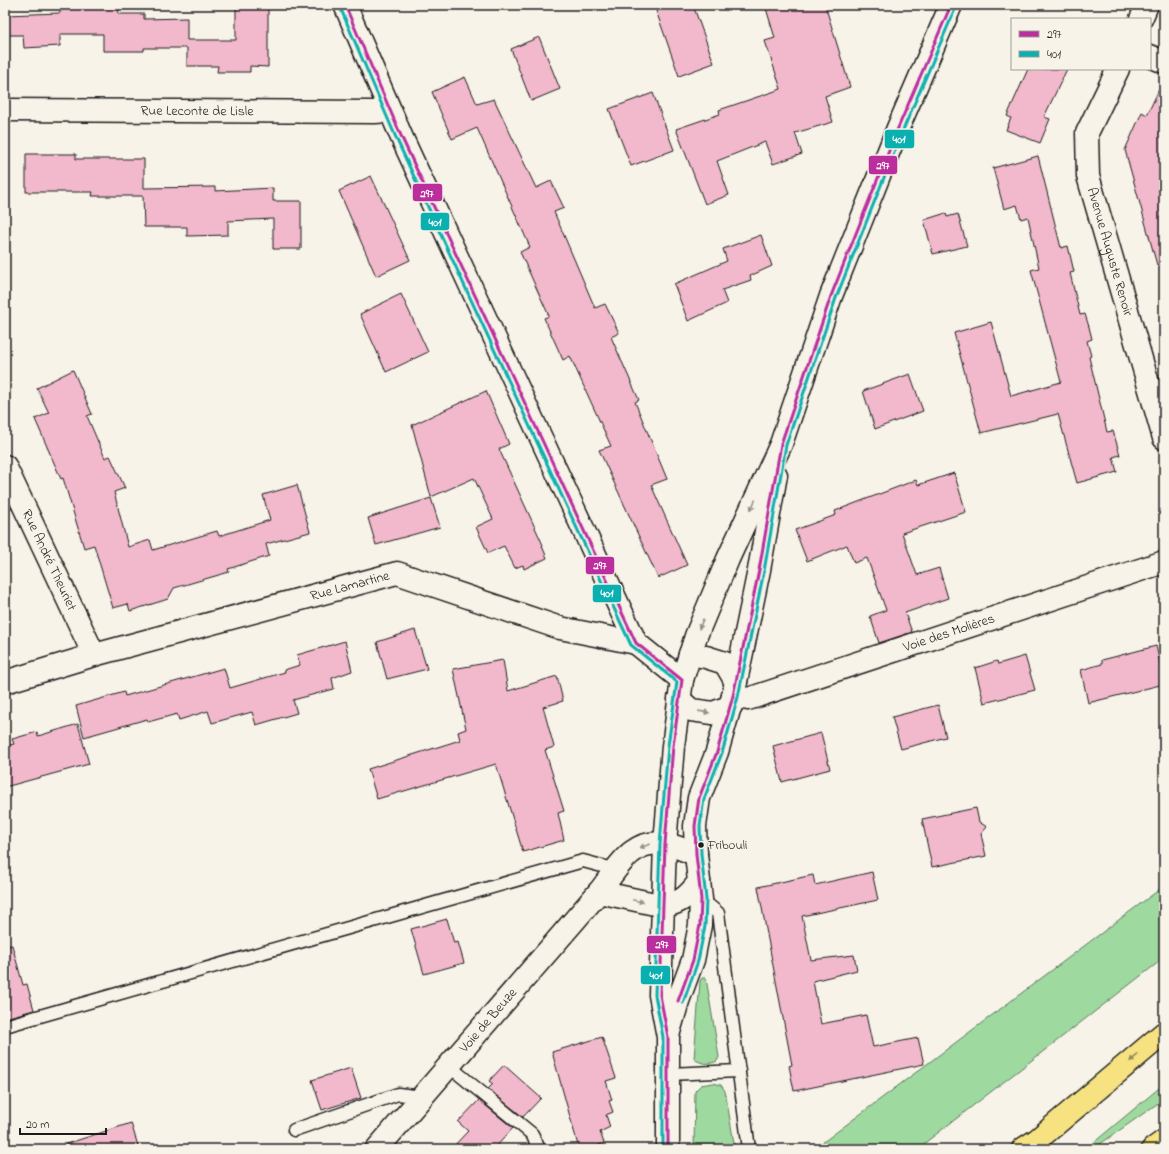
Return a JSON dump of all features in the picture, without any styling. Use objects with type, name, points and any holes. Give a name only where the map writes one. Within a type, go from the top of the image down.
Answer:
[{"type":"highway","points":[[1023,1149],[1037,1140],[1164,1033]]},
{"type":"highway","points":[[1153,1149],[1164,1141]]},
{"type":"street","points":[[345,5],[390,111],[590,546],[636,642]]},
{"type":"street","points":[[668,1149],[668,1037],[660,995],[666,844],[673,746],[681,690],[696,636],[728,559],[782,444],[831,296],[898,128],[951,5]]},
{"type":"street","points":[[1141,18],[1147,5]]},
{"type":"street","points":[[1151,56],[1164,62]]},
{"type":"street","name":"Avenue Auguste Renoir","points":[[1118,70],[1087,132],[1088,176],[1164,438]]},
{"type":"street","name":"Rue Leconte de Lisle","points":[[5,110],[390,111]]},
{"type":"street","points":[[668,1037],[678,1001],[693,960],[700,925],[700,891],[695,826],[699,798],[717,752],[733,695],[759,570],[782,444]]},
{"type":"street","name":"Rue André Theuriet","points":[[5,466],[94,655]]},
{"type":"street","name":"Voie des Molières","points":[[733,695],[748,699],[1164,562]]},
{"type":"street","name":"Rue Lamartine","points":[[5,682],[94,655],[397,573],[560,628],[636,642],[681,690]]},
{"type":"street","points":[[690,654],[725,663],[733,695]]},
{"type":"street","points":[[681,690],[691,710],[713,713],[733,695]]},
{"type":"street","name":"Voie de Beuze","points":[[377,1149],[600,892],[631,851],[648,843],[666,844],[696,854]]},
{"type":"street","points":[[600,892],[664,906],[674,904],[700,891]]},
{"type":"lane","points":[[5,1026],[583,861],[617,870]]},
{"type":"lane","points":[[700,891],[718,913],[749,1149]]},
{"type":"lane","points":[[449,1066],[532,1134],[539,1149]]},
{"type":"lane","points":[[668,1074],[739,1071]]},
{"type":"lane","points":[[294,1130],[398,1094],[422,1097]]},
{"type":"green space","points":[[1164,886],[1164,958],[917,1149],[814,1149]]},
{"type":"green space","points":[[702,978],[706,978],[719,1057],[717,1061],[708,1063],[703,1063],[694,1059],[700,981]]},
{"type":"green space","points":[[713,1083],[721,1085],[725,1091],[735,1149],[694,1149],[695,1091],[701,1085]]},
{"type":"green space","points":[[1164,1084],[1164,1099],[1093,1149],[1086,1149]]},
{"type":"building","points":[[60,5],[118,5],[119,14],[144,14],[144,19],[187,18],[187,40],[236,40],[236,5],[268,5],[268,67],[250,66],[250,72],[217,72],[218,66],[187,66],[187,48],[144,48],[144,51],[103,51],[103,34],[60,34],[60,46],[24,48],[23,35],[6,35],[6,15],[60,13]]},
{"type":"building","points":[[654,5],[693,5],[714,63],[679,76]]},
{"type":"building","points":[[765,5],[825,5],[850,87],[825,96],[833,122],[795,133],[802,154],[773,164],[765,142],[717,161],[729,195],[705,204],[676,129],[720,114],[719,110],[781,89],[765,41],[775,38]]},
{"type":"building","points":[[539,37],[560,89],[531,101],[511,49]]},
{"type":"building","points":[[1028,70],[1067,70],[1044,117],[1050,119],[1040,143],[1006,130],[1011,118],[1007,116]]},
{"type":"building","points":[[465,77],[477,104],[494,99],[536,188],[551,181],[564,208],[554,212],[595,308],[605,304],[619,333],[611,337],[639,400],[635,402],[667,479],[651,485],[687,565],[658,578],[599,450],[611,446],[570,356],[563,360],[544,318],[549,316],[520,252],[530,247],[477,128],[452,139],[432,92]]},
{"type":"building","points":[[1164,79],[1164,264],[1157,265],[1125,150],[1142,112],[1147,115]]},
{"type":"building","points":[[653,93],[674,150],[631,166],[609,109]]},
{"type":"building","points":[[26,154],[76,154],[76,159],[144,159],[144,188],[215,187],[215,191],[273,188],[273,201],[301,201],[301,249],[273,249],[273,219],[228,221],[228,235],[187,236],[187,227],[144,227],[143,196],[92,196],[93,192],[26,192]]},
{"type":"building","points":[[1038,156],[1061,248],[1068,246],[1074,272],[1070,273],[1080,315],[1085,314],[1092,339],[1087,341],[1091,356],[1089,357],[1107,432],[1113,431],[1120,455],[1113,457],[1117,472],[1077,483],[1058,414],[981,433],[954,333],[991,322],[1011,396],[1061,382],[1031,270],[1039,268],[1028,217],[1021,219],[1017,205],[1004,209],[993,168]]},
{"type":"building","points":[[371,176],[410,260],[376,276],[339,191]]},
{"type":"building","points":[[946,213],[947,217],[958,214],[967,246],[933,254],[924,220]]},
{"type":"building","points":[[761,235],[772,266],[750,276],[751,280],[722,290],[727,303],[688,321],[674,284],[727,261],[723,249]]},
{"type":"building","points":[[401,294],[428,352],[386,372],[360,314]]},
{"type":"building","points":[[73,370],[92,414],[87,416],[105,458],[110,456],[125,488],[114,492],[128,547],[150,540],[153,550],[217,531],[219,536],[270,520],[263,495],[297,485],[310,532],[266,544],[269,556],[228,569],[229,572],[174,588],[168,599],[130,611],[128,604],[113,608],[94,545],[84,548],[63,478],[61,479],[35,419],[49,413],[37,388]]},
{"type":"building","points":[[910,374],[923,411],[875,429],[863,391]]},
{"type":"building","points":[[486,391],[509,444],[499,449],[543,545],[542,546],[547,558],[524,569],[523,565],[515,568],[504,546],[488,553],[476,527],[493,519],[474,478],[431,497],[412,425]]},
{"type":"building","points":[[954,473],[966,512],[902,533],[917,575],[939,568],[948,598],[905,613],[912,632],[879,643],[870,616],[886,610],[867,558],[854,563],[847,545],[807,561],[795,530],[836,515],[835,511],[916,480],[918,485]]},
{"type":"building","points":[[431,498],[440,527],[376,545],[368,518]]},
{"type":"building","points":[[415,630],[427,669],[387,679],[377,642]]},
{"type":"building","points":[[345,641],[352,671],[332,678],[334,689],[293,700],[297,713],[256,725],[252,712],[212,723],[208,711],[179,720],[177,714],[148,722],[147,719],[84,737],[76,706],[124,692],[125,696],[224,668],[230,688],[285,672],[284,670],[300,665],[297,655]]},
{"type":"building","points":[[1156,646],[1164,684],[1088,703],[1081,670],[1102,664],[1102,660]]},
{"type":"building","points":[[1025,656],[1035,690],[984,703],[975,668],[997,661],[998,664]]},
{"type":"building","points":[[503,660],[508,691],[557,676],[563,701],[543,707],[554,747],[545,750],[564,811],[558,813],[564,840],[523,852],[496,764],[377,799],[368,769],[460,740],[458,732],[466,729],[453,669]]},
{"type":"building","points":[[938,705],[946,737],[901,749],[892,717]]},
{"type":"building","points":[[78,724],[89,764],[5,787],[5,746],[14,744],[12,739],[37,732],[38,736]]},
{"type":"building","points":[[821,733],[830,769],[782,782],[773,746]]},
{"type":"building","points":[[976,808],[979,822],[987,827],[981,834],[986,856],[932,867],[922,819]]},
{"type":"building","points":[[872,872],[878,900],[802,916],[811,960],[854,955],[857,970],[813,981],[821,1024],[866,1015],[873,1047],[918,1038],[924,1064],[794,1091],[789,1066],[792,1065],[758,887],[813,875],[815,885]]},
{"type":"building","points":[[447,919],[454,943],[458,942],[464,963],[424,974],[411,929]]},
{"type":"building","points":[[12,945],[23,985],[27,984],[34,1010],[5,1018],[5,946]]},
{"type":"building","points":[[602,1037],[616,1078],[606,1081],[612,1100],[609,1101],[613,1112],[606,1115],[610,1127],[600,1132],[604,1143],[591,1149],[579,1149],[552,1052]]},
{"type":"building","points":[[504,1065],[541,1098],[523,1117],[488,1089],[493,1084],[489,1081]]},
{"type":"building","points":[[351,1068],[361,1098],[322,1110],[312,1080]]},
{"type":"building","points":[[479,1100],[513,1128],[494,1149],[451,1149],[468,1131],[458,1122]]},
{"type":"building","points":[[131,1123],[139,1149],[66,1149],[66,1144]]},
{"type":"transit line","name":"297","points":[[345,5],[402,138],[636,643],[682,680],[673,746],[665,844],[660,995],[668,1037],[668,1149]]},
{"type":"transit line","name":"297","points":[[678,1001],[693,960],[700,925],[701,899],[696,854],[695,826],[699,798],[717,752],[733,696],[759,570],[781,444],[831,296],[898,128],[951,5]]},
{"type":"transit line","name":"401","points":[[340,7],[397,140],[631,645],[677,682],[668,746],[660,844],[655,995],[663,1037],[663,1149]]},
{"type":"transit line","name":"401","points":[[683,1003],[698,961],[705,926],[706,899],[701,854],[700,826],[704,799],[722,753],[738,697],[764,571],[786,445],[836,298],[903,130],[956,7]]},
{"type":"place","name":"Fribouli","points":[[701,845]]}]
